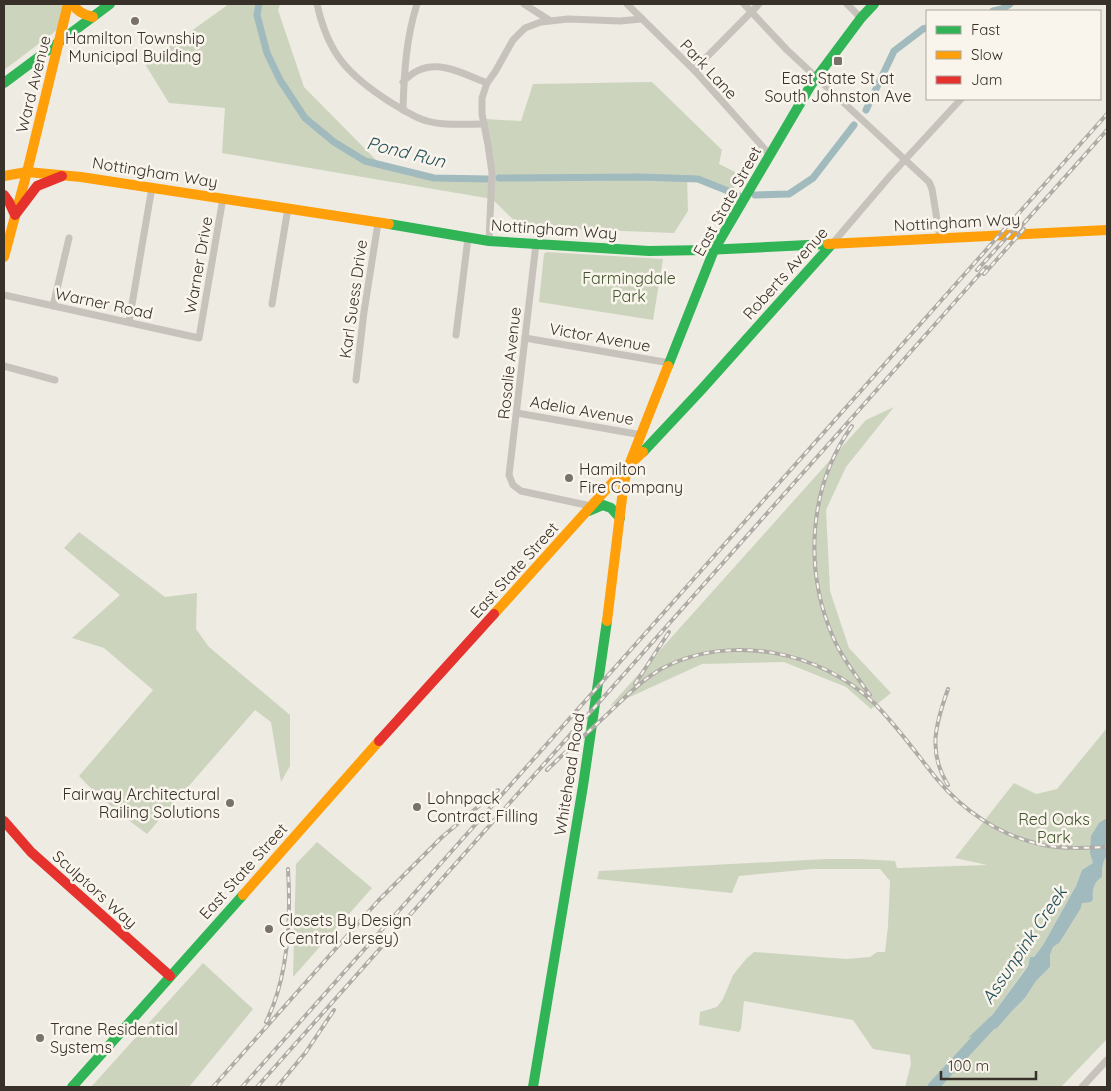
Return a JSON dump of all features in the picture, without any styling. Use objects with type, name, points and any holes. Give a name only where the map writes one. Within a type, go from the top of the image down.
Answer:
[{"type":"street","name":"Ward Avenue","points":[[27,172],[68,4]]},
{"type":"street","points":[[73,4],[81,14],[93,17]]},
{"type":"street","points":[[4,83],[110,4]]},
{"type":"street","points":[[317,4],[325,32],[334,50],[364,85],[417,118],[434,123],[484,124]]},
{"type":"street","points":[[403,110],[409,33],[417,4]]},
{"type":"street","points":[[524,4],[550,20]]},
{"type":"street","name":"Park Lane","points":[[627,4],[694,70],[770,154]]},
{"type":"street","points":[[744,4],[816,78],[929,182],[932,189],[940,238]]},
{"type":"street","points":[[694,70],[759,4]]},
{"type":"street","points":[[848,4],[861,18]]},
{"type":"street","name":"East State Street","points":[[72,1087],[386,733],[629,465],[714,250],[816,78],[861,18],[874,4]]},
{"type":"street","points":[[489,241],[492,173],[481,106],[487,83],[513,40],[519,33],[533,24],[550,20],[590,19],[620,22],[642,19]]},
{"type":"street","points":[[404,82],[422,68],[437,66],[445,67],[487,83]]},
{"type":"street","name":"Roberts Avenue","points":[[629,465],[724,365],[960,100]]},
{"type":"street","points":[[4,257],[27,172]]},
{"type":"street","name":"Nottingham Way","points":[[4,176],[27,172],[81,177],[378,222],[489,241],[650,251],[714,250],[1107,230]]},
{"type":"street","points":[[15,215],[37,186],[64,175]]},
{"type":"street","points":[[129,322],[152,187]]},
{"type":"street","points":[[4,195],[15,215]]},
{"type":"street","name":"Warner Drive","points":[[199,338],[224,198]]},
{"type":"street","points":[[272,304],[288,208]]},
{"type":"street","name":"Karl Suess Drive","points":[[356,380],[378,222]]},
{"type":"street","points":[[53,306],[70,238]]},
{"type":"street","points":[[456,335],[468,238]]},
{"type":"street","name":"Rosalie Avenue","points":[[536,244],[509,475],[513,485],[521,491],[589,509]]},
{"type":"street","name":"Warner Road","points":[[4,295],[199,338]]},
{"type":"street","name":"Victor Avenue","points":[[525,338],[670,363]]},
{"type":"street","points":[[4,366],[56,380]]},
{"type":"street","name":"Adelia Avenue","points":[[517,413],[642,434]]},
{"type":"street","name":"Whitehead Road","points":[[533,1087],[590,748],[606,637],[624,482],[629,465]]},
{"type":"street","points":[[589,509],[603,505],[611,508],[620,518]]},
{"type":"street","name":"Sculptors Way","points":[[4,821],[31,852],[170,976]]},
{"type":"street","points":[[1082,1087],[1107,1060]]},
{"type":"green space","points":[[4,4],[70,4],[65,24],[4,70]]},
{"type":"green space","points":[[229,4],[280,4],[278,10],[304,87],[379,163],[440,179],[492,177],[485,119],[521,121],[533,84],[652,82],[722,150],[719,164],[741,175],[731,193],[687,176],[688,211],[674,233],[521,227],[492,199],[222,153],[225,108],[169,103],[145,64]]},
{"type":"green space","name":"Farmingdale Park","points":[[546,252],[663,259],[653,320],[539,302],[544,254]]},
{"type":"green space","points":[[894,407],[846,467],[826,510],[830,591],[849,648],[891,693],[871,709],[846,687],[784,662],[702,664],[610,706],[866,420]]},
{"type":"green space","points":[[79,532],[165,597],[197,593],[196,629],[209,647],[290,715],[290,766],[281,782],[271,722],[255,710],[147,834],[120,814],[79,776],[153,690],[104,648],[72,638],[120,595],[64,548]]},
{"type":"green space","name":"Red Oaks Park","points":[[1107,728],[1107,818],[1094,863],[1082,870],[1076,886],[1043,945],[1034,957],[1030,957],[1028,965],[993,1014],[970,1037],[1011,1012],[1050,967],[1050,955],[1053,947],[1063,937],[1081,908],[1082,902],[1093,899],[1094,886],[1102,877],[1103,863],[1107,856],[1107,1039],[1061,1087],[905,1087],[911,1064],[910,1055],[873,1049],[853,1020],[744,1001],[739,1032],[699,1025],[700,1012],[717,1007],[723,999],[733,975],[754,952],[846,959],[870,957],[877,952],[885,952],[890,881],[880,869],[812,869],[739,876],[732,893],[597,879],[599,871],[826,859],[895,861],[897,868],[987,865],[955,858],[1014,783],[1036,794],[1057,789]]},
{"type":"green space","points":[[317,842],[372,888],[293,977],[296,864]]},
{"type":"green space","points":[[203,963],[253,1009],[189,1087],[91,1087]]},
{"type":"water","points":[[1107,818],[1107,856],[1103,863],[1102,877],[1094,886],[1093,899],[1091,902],[1082,903],[1081,908],[1063,937],[1053,947],[1050,955],[1050,967],[1036,981],[1025,998],[997,1028],[968,1038],[993,1014],[1028,966],[1030,957],[1034,957],[1043,945],[1076,886],[1082,870],[1093,863],[1090,853],[1091,836],[1099,823]]},
{"type":"waterway","name":"Pond Run","points":[[259,4],[257,15],[267,53],[280,80],[305,118],[334,142],[365,161],[434,178],[488,179]]},
{"type":"waterway","name":"Pond Run","points":[[998,10],[1010,4]]},
{"type":"waterway","name":"Pond Run","points":[[866,110],[894,51],[926,28]]},
{"type":"waterway","name":"Pond Run","points":[[755,195],[789,194],[813,178],[854,125]]},
{"type":"waterway","name":"Pond Run","points":[[499,178],[641,177],[698,179],[738,195]]},
{"type":"waterway","name":"Assunpink Creek","points":[[933,1087],[993,1022]]},
{"type":"railway","points":[[242,1087],[1107,114]]},
{"type":"railway","points":[[1017,231],[1107,130]]},
{"type":"railway","points":[[977,270],[1019,224]]},
{"type":"railway","points":[[984,274],[1024,229]]},
{"type":"railway","points":[[257,1087],[986,267]]},
{"type":"railway","points":[[852,426],[837,450],[826,475],[815,529],[815,557],[824,611],[833,637],[845,660],[870,695]]},
{"type":"railway","points":[[635,684],[669,632]]},
{"type":"railway","points":[[547,770],[638,686],[663,668],[689,657],[717,651],[745,650],[773,653],[801,660],[828,671],[852,685],[874,703],[947,790],[984,821],[1012,836],[1043,845],[1067,848],[1107,847]]},
{"type":"railway","points":[[948,689],[937,725],[936,749],[941,773],[948,785]]},
{"type":"railway","points":[[213,1087],[378,901],[442,837],[498,790]]},
{"type":"railway","points":[[266,1022],[279,986],[286,947],[289,907],[288,869]]},
{"type":"railway","points":[[277,1087],[306,1052],[334,1010]]},
{"type":"traffic: fast","points":[[4,83],[110,4]]},
{"type":"traffic: fast","points":[[668,366],[714,250],[811,85],[861,18],[874,4]]},
{"type":"traffic: fast","points":[[389,224],[489,241],[649,251],[828,244]]},
{"type":"traffic: fast","points":[[643,452],[832,244]]},
{"type":"traffic: fast","points":[[589,511],[603,505],[611,508],[620,518]]},
{"type":"traffic: fast","points":[[533,1087],[583,786],[607,621]]},
{"type":"traffic: fast","points":[[72,1087],[243,895]]},
{"type":"traffic: slow","points":[[4,257],[68,4]]},
{"type":"traffic: slow","points":[[73,4],[81,13],[93,17]]},
{"type":"traffic: slow","points":[[4,176],[27,172],[81,177],[389,224]]},
{"type":"traffic: slow","points":[[828,244],[1107,230]]},
{"type":"traffic: slow","points":[[607,621],[624,482],[668,366]]},
{"type":"traffic: slow","points":[[494,614],[621,473],[643,452]]},
{"type":"traffic: slow","points":[[243,895],[379,741]]},
{"type":"traffic: jam","points":[[4,195],[15,215],[37,186],[62,176]]},
{"type":"traffic: jam","points":[[379,741],[494,614]]},
{"type":"traffic: jam","points":[[4,821],[31,852],[170,976]]},
{"type":"place","name":"Hamilton Township Municipal Building","points":[[135,21]]},
{"type":"place","name":"East State St at South Johnston Ave","points":[[838,61]]},
{"type":"place","name":"Hamilton Fire Company","points":[[569,478]]},
{"type":"place","name":"Fairway Architectural Railing Solutions","points":[[230,803]]},
{"type":"place","name":"Lohnpack Contract Filling","points":[[417,807]]},
{"type":"place","name":"Closets By Design (Central Jersey)","points":[[269,929]]},
{"type":"place","name":"Trane Residential Systems","points":[[40,1038]]}]
